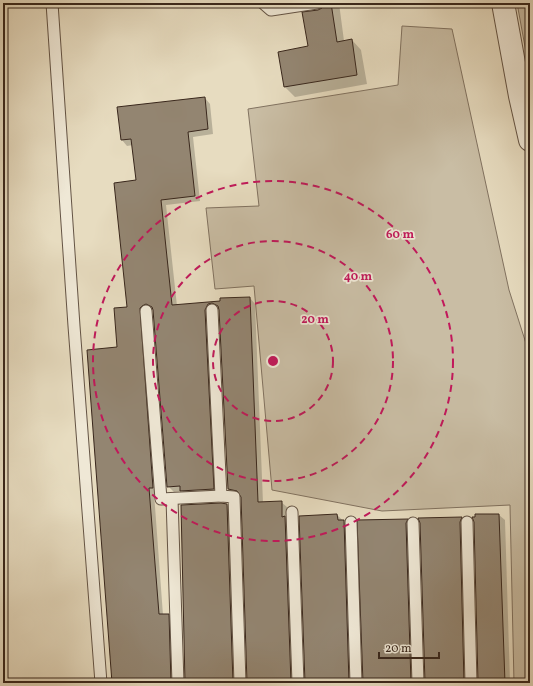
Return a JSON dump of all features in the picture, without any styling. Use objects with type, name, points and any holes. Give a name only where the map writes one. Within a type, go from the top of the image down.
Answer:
[{"type":"street","points":[[503,3],[520,96],[530,140]]},
{"type":"lane","points":[[52,3],[74,326],[101,683]]},
{"type":"lane","points":[[264,3],[271,10],[317,3]]},
{"type":"lane","points":[[212,310],[221,496]]},
{"type":"lane","points":[[146,311],[161,499],[221,496],[234,497],[240,683]]},
{"type":"lane","points":[[172,499],[178,683]]},
{"type":"lane","points":[[292,512],[298,683]]},
{"type":"lane","points":[[351,522],[356,683]]},
{"type":"lane","points":[[467,522],[471,683]]},
{"type":"lane","points":[[413,523],[418,683]]},
{"type":"shaded area","points":[[517,3],[530,3],[530,74]]},
{"type":"shaded area","points":[[402,26],[452,29],[509,290],[530,356],[530,683],[514,683],[510,505],[382,511],[272,490],[254,286],[215,289],[206,208],[259,206],[248,109],[398,85]]},
{"type":"building","points":[[324,3],[331,3],[337,42],[352,39],[357,75],[284,87],[278,52],[308,46],[302,12],[318,10],[322,8]]},
{"type":"building","points":[[205,97],[208,129],[188,132],[195,196],[161,200],[172,305],[220,301],[220,298],[250,297],[258,502],[282,501],[282,517],[285,516],[291,683],[247,683],[241,497],[237,491],[228,489],[219,310],[218,306],[212,303],[208,304],[205,310],[214,489],[180,491],[180,486],[167,487],[153,310],[152,307],[146,304],[140,308],[153,488],[149,488],[159,614],[169,614],[171,683],[112,683],[87,350],[117,347],[114,308],[127,307],[114,183],[136,180],[131,139],[121,140],[117,107]]},
{"type":"building","points":[[227,504],[233,683],[185,683],[181,505]]},
{"type":"building","points":[[337,514],[338,520],[344,520],[349,683],[305,683],[299,516]]},
{"type":"building","points":[[475,514],[499,514],[505,683],[478,683],[474,522],[472,517],[475,517]]},
{"type":"building","points":[[462,517],[460,522],[464,683],[425,683],[420,523],[418,518]]},
{"type":"building","points":[[408,519],[406,523],[411,683],[363,683],[357,520]]}]
